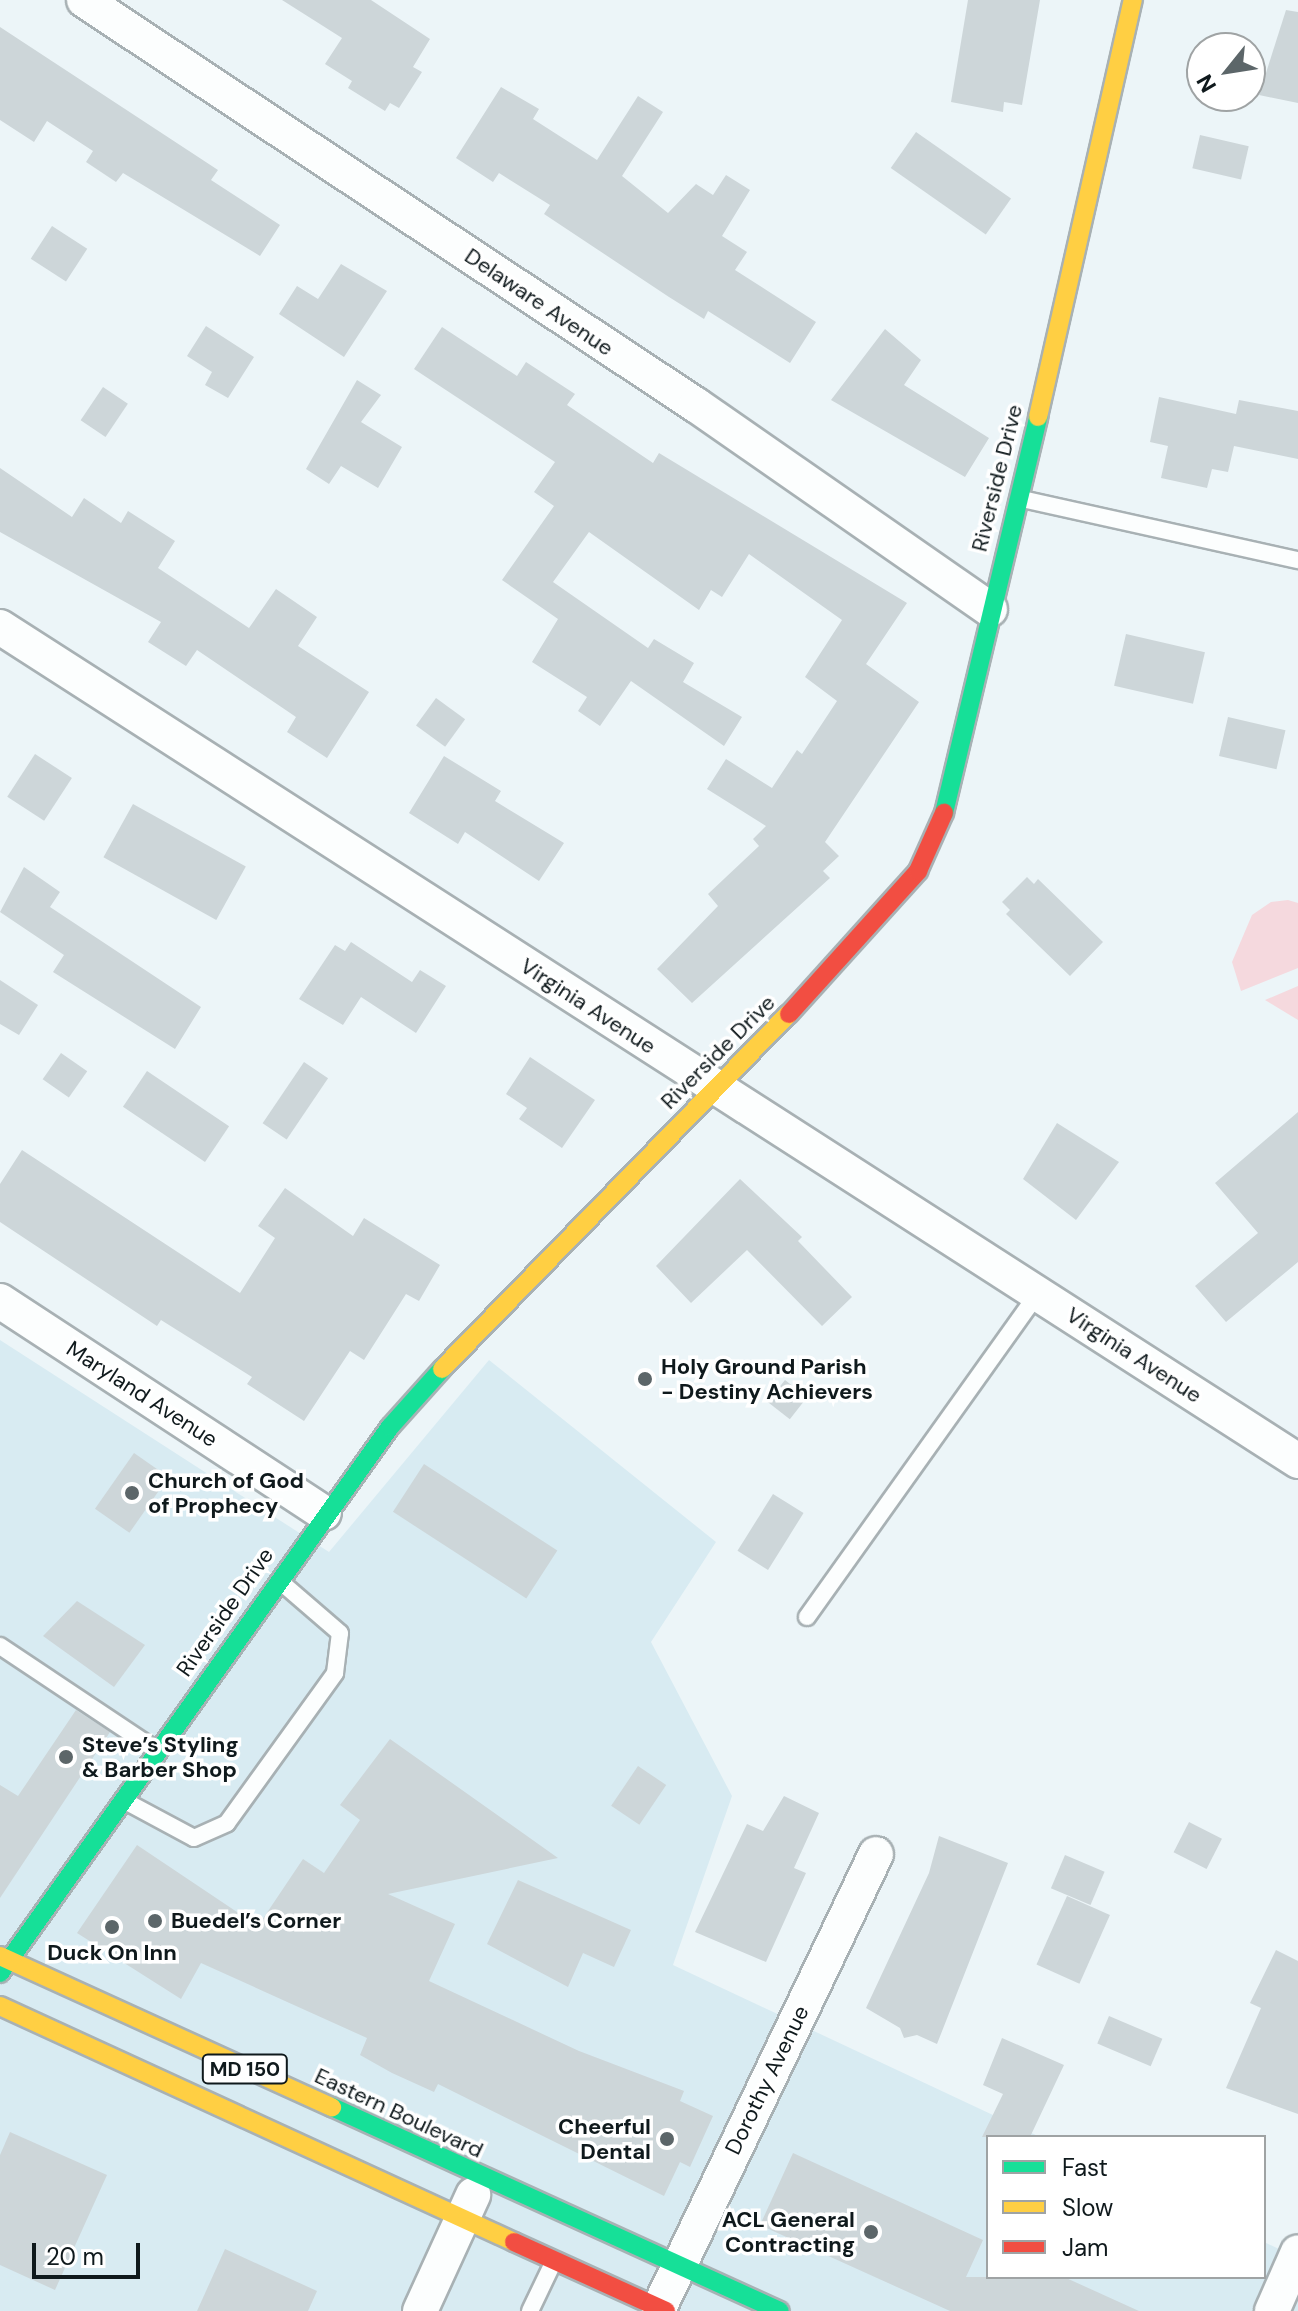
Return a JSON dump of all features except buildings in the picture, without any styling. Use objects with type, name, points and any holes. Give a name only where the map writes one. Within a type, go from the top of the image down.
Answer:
[{"type":"street","name":"Delaware Avenue","points":[[84,0],[696,405],[990,609]]},
{"type":"street","name":"Riverside Drive","points":[[3,1963],[324,1513],[467,1339],[717,1089],[918,871],[953,785],[990,609],[1133,0]]},
{"type":"street","name":"Virginia Avenue","points":[[0,627],[1298,1461]]},
{"type":"street","name":"Maryland Avenue","points":[[0,1301],[324,1513]]},
{"type":"street","name":"Dorothy Avenue","points":[[663,2309],[677,2267],[876,1854]]},
{"type":"street","name":"Eastern Boulevard","points":[[3,1963],[780,2311]]},
{"type":"street","name":"MD 150","points":[[0,2006],[663,2309]]},
{"type":"street","points":[[420,2311],[481,2177]]},
{"type":"street","points":[[1272,2311],[1298,2252]]},
{"type":"lane","points":[[1017,498],[1298,560]]},
{"type":"lane","points":[[807,1617],[1038,1293]]},
{"type":"lane","points":[[122,1799],[194,1838],[227,1823],[335,1673],[340,1633],[278,1579]]},
{"type":"lane","points":[[0,1646],[157,1750]]},
{"type":"lane","points":[[530,2311],[555,2260]]},
{"type":"shaded area","points":[[1288,900],[1298,903],[1298,968],[1241,991],[1232,962],[1252,915],[1271,902]]},
{"type":"shaded area","points":[[1298,986],[1298,1020],[1265,1000]]},
{"type":"shaded area","points":[[0,1340],[329,1552],[489,1360],[716,1542],[651,1642],[732,1796],[673,1965],[1036,2135],[986,2135],[986,2279],[1266,2279],[1266,2243],[1298,2258],[1298,2311],[0,2311]]},
{"type":"traffic: fast","points":[[944,813],[1038,417]]},
{"type":"traffic: fast","points":[[0,1973],[390,1427],[442,1369]]},
{"type":"traffic: fast","points":[[332,2107],[780,2311]]},
{"type":"traffic: slow","points":[[1038,417],[1133,0]]},
{"type":"traffic: slow","points":[[442,1369],[789,1014]]},
{"type":"traffic: slow","points":[[0,1956],[332,2107]]},
{"type":"traffic: slow","points":[[0,2006],[514,2242]]},
{"type":"traffic: jam","points":[[789,1014],[918,871],[944,813]]},
{"type":"traffic: jam","points":[[514,2242],[666,2311]]},
{"type":"place","name":"Holy Ground Parish - Destiny Achievers","points":[[645,1379]]},
{"type":"place","name":"Church of God of Prophecy","points":[[132,1493]]},
{"type":"place","name":"Steve’s Styling & Barber Shop","points":[[66,1757]]},
{"type":"place","name":"Buedel’s Corner","points":[[155,1921]]},
{"type":"place","name":"Duck On Inn","points":[[112,1927]]},
{"type":"place","name":"Cheerful Dental","points":[[667,2139]]},
{"type":"place","name":"ACL General Contracting","points":[[871,2232]]}]
